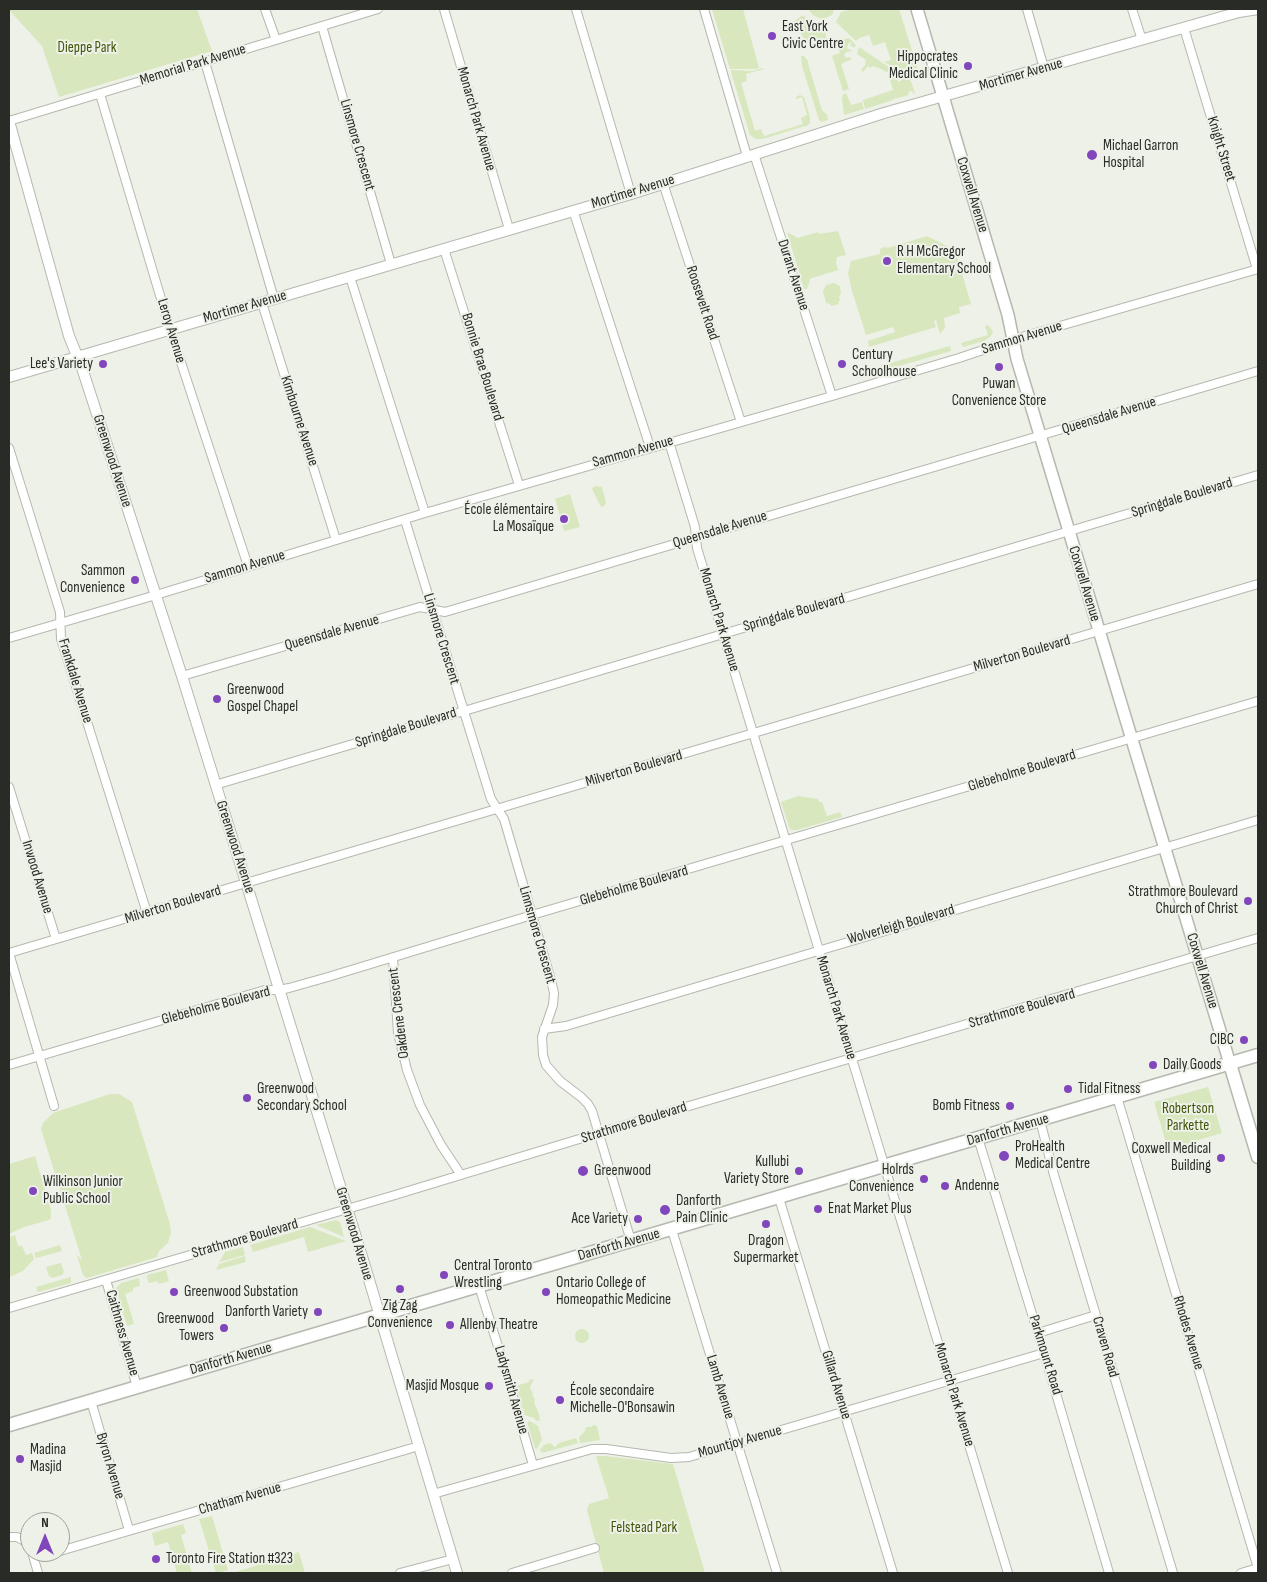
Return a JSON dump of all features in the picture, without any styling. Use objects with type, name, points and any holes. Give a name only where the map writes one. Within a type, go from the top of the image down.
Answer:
[{"type":"main road","name":"Coxwell Avenue","points":[[917,9],[1008,315],[1017,359],[1258,1157]]},
{"type":"main road","name":"Danforth Avenue","points":[[9,1425],[1258,1055]]},
{"type":"street","points":[[265,9],[276,40]]},
{"type":"street","name":"Memorial Park Avenue","points":[[9,121],[378,9]]},
{"type":"street","name":"Monarch Park Avenue","points":[[444,9],[509,229]]},
{"type":"street","points":[[576,9],[630,194]]},
{"type":"street","name":"Durant Avenue","points":[[704,9],[832,396]]},
{"type":"street","points":[[1027,9],[1044,68]]},
{"type":"street","points":[[1132,9],[1142,40]]},
{"type":"street","name":"Mortimer Avenue","points":[[9,377],[78,355],[262,303],[630,194],[878,115],[1184,28],[1240,10],[1258,9]]},
{"type":"street","name":"Linsmore Crescent","points":[[322,26],[391,264]]},
{"type":"street","name":"Knight Street","points":[[1184,28],[1258,269]]},
{"type":"street","points":[[205,62],[274,299]]},
{"type":"street","name":"Leroy Avenue","points":[[100,94],[170,329],[248,566]]},
{"type":"street","name":"Greenwood Avenue","points":[[9,121],[69,336],[78,355],[182,676],[347,1209],[457,1573]]},
{"type":"street","name":"Roosevelt Road","points":[[663,183],[741,422]]},
{"type":"street","points":[[573,210],[650,447]]},
{"type":"street","name":"Bonnie Brae Boulevard","points":[[444,249],[519,485]]},
{"type":"street","name":"Sammon Avenue","points":[[9,638],[519,485],[832,396],[1014,340],[1258,269]]},
{"type":"street","points":[[350,277],[425,513]]},
{"type":"street","name":"Kimbourne Avenue","points":[[262,303],[336,540]]},
{"type":"street","name":"Queensdale Avenue","points":[[182,676],[420,607],[443,612],[1258,371]]},
{"type":"street","name":"Monarch Park Avenue","points":[[669,442],[695,527],[697,548],[1008,1573]]},
{"type":"street","name":"Frankdale Avenue","points":[[9,448],[60,612],[61,639],[147,913]]},
{"type":"street","name":"Springdale Boulevard","points":[[215,785],[1258,475]]},
{"type":"street","name":"Linsmore Crescent","points":[[405,520],[479,759]]},
{"type":"street","name":"Milverton Boulevard","points":[[9,953],[1258,584]]},
{"type":"street","name":"Glebeholme Boulevard","points":[[9,1065],[265,990],[279,990],[393,958],[532,915],[1258,701]]},
{"type":"street","name":"Linnsmore Crescent","points":[[479,759],[491,799],[504,819],[547,963],[554,993],[542,1037],[546,1065],[560,1081],[588,1104],[596,1122],[631,1241]]},
{"type":"street","name":"Inwood Avenue","points":[[9,787],[56,939]]},
{"type":"street","name":"Wolverleigh Boulevard","points":[[544,1029],[566,1026],[1258,820]]},
{"type":"street","name":"Strathmore Boulevard","points":[[9,1308],[1258,938]]},
{"type":"street","points":[[9,953],[54,1106]]},
{"type":"street","name":"Oakdene Crescent","points":[[393,958],[398,1033],[407,1070],[420,1105],[441,1145],[461,1175]]},
{"type":"street","name":"Rhodes Avenue","points":[[1117,1097],[1258,1568]]},
{"type":"street","name":"Craven Road","points":[[1040,1120],[1054,1175],[1173,1573]]},
{"type":"street","name":"Parkmount Road","points":[[978,1138],[1038,1332],[1109,1573]]},
{"type":"street","name":"Gillard Avenue","points":[[779,1198],[893,1573]]},
{"type":"street","name":"Lamb Avenue","points":[[672,1230],[777,1573]]},
{"type":"street","name":"Caithness Avenue","points":[[106,1280],[137,1387]]},
{"type":"street","name":"Ladysmith Avenue","points":[[479,1286],[533,1465]]},
{"type":"street","points":[[1038,1332],[1096,1315]]},
{"type":"street","name":"Mountjoy Avenue","points":[[433,1494],[592,1449],[683,1458],[1044,1353]]},
{"type":"street","name":"Byron Avenue","points":[[91,1401],[129,1530]]},
{"type":"street","name":"Chatham Avenue","points":[[70,1547],[419,1446]]},
{"type":"street","points":[[512,1573],[594,1548]]},
{"type":"street","points":[[400,1573],[453,1558]]},
{"type":"street","points":[[1241,1573],[1258,1568]]},
{"type":"green space","name":"Dieppe Park","points":[[9,9],[197,9],[212,51],[59,97],[42,46]]},
{"type":"green space","points":[[712,9],[743,9],[759,68],[730,69]]},
{"type":"green space","points":[[808,9],[834,9],[832,15],[823,19],[814,16]]},
{"type":"green space","points":[[853,9],[899,9],[920,76],[912,77],[884,62],[891,60],[885,42],[873,46],[869,35],[856,41],[836,22],[841,12]]},
{"type":"green space","points":[[803,15],[814,25],[824,27],[827,39],[808,44],[793,22]]},
{"type":"green space","points":[[849,38],[856,45],[854,48],[849,42],[847,48],[852,51],[846,52],[844,55],[846,58],[850,57],[852,59],[841,64],[849,89],[843,91],[832,56],[840,53],[834,42]]},
{"type":"green space","points":[[859,47],[896,73],[892,75],[873,66],[870,68],[868,66],[863,72],[861,70],[866,64],[866,60],[857,54]]},
{"type":"green space","points":[[801,56],[804,56],[808,61],[822,110],[827,115],[828,120],[821,122],[819,120],[802,66]]},
{"type":"green space","points":[[764,69],[746,74],[747,81],[741,83],[755,131],[761,129],[764,136],[803,124],[801,118],[807,115],[802,97],[796,99],[800,95],[804,97],[810,117],[808,125],[763,139],[756,139],[750,135],[731,72],[732,70],[753,71]]},
{"type":"green space","points":[[898,74],[911,81],[915,94],[912,91],[908,92],[909,95],[865,109],[863,100],[893,90],[890,79],[900,82],[902,79]]},
{"type":"green space","points":[[846,93],[851,105],[862,102],[864,109],[844,115],[842,98]]},
{"type":"green space","points":[[838,231],[846,255],[837,257],[838,270],[809,279],[807,289],[804,289],[787,232],[798,238],[818,232],[819,234]]},
{"type":"green space","points":[[927,236],[955,250],[971,304],[959,307],[960,313],[944,318],[945,327],[940,334],[936,320],[934,321],[936,327],[869,347],[868,341],[895,332],[893,327],[866,335],[848,273],[851,261],[880,254],[880,249],[885,247],[888,248]]},
{"type":"green space","points":[[834,283],[840,286],[840,301],[838,301],[839,304],[831,306],[826,303],[823,291],[826,285]]},
{"type":"green space","points":[[987,325],[993,332],[990,337],[984,341],[963,347],[961,343],[988,335],[985,326]]},
{"type":"green space","points":[[950,346],[951,351],[878,372],[876,367]]},
{"type":"green space","points":[[595,486],[602,487],[606,503],[604,506],[601,507],[592,489]]},
{"type":"green space","points":[[570,494],[580,527],[564,531],[555,499]]},
{"type":"green space","points":[[798,796],[818,799],[819,802],[822,802],[827,816],[840,812],[842,817],[791,830],[781,802]]},
{"type":"green space","name":"Robertson Parkette","points":[[1208,1087],[1222,1133],[1168,1149],[1154,1102]]},
{"type":"green space","points":[[110,1094],[119,1094],[132,1102],[170,1224],[171,1233],[168,1243],[159,1251],[157,1257],[87,1278],[83,1275],[77,1255],[82,1260],[41,1129],[43,1123],[53,1113]]},
{"type":"green space","points":[[35,1156],[51,1210],[51,1218],[9,1234],[9,1164]]},
{"type":"green space","points":[[336,1220],[340,1222],[344,1237],[316,1225]]},
{"type":"green space","points":[[310,1227],[346,1241],[308,1252],[304,1237],[253,1252],[250,1245]]},
{"type":"green space","points":[[15,1235],[18,1246],[22,1246],[26,1255],[32,1253],[34,1259],[23,1271],[9,1277],[9,1239]]},
{"type":"green space","points":[[60,1245],[62,1251],[36,1258],[34,1253]]},
{"type":"green space","points":[[243,1247],[245,1255],[219,1262],[225,1252]]},
{"type":"green space","points":[[245,1256],[246,1262],[216,1270],[219,1264]]},
{"type":"green space","points":[[61,1263],[64,1272],[62,1275],[52,1278],[49,1276],[46,1267]]},
{"type":"green space","points":[[166,1270],[169,1281],[159,1284],[157,1281],[148,1282],[147,1275]]},
{"type":"green space","points":[[71,1277],[71,1283],[38,1292],[36,1287]]},
{"type":"green space","points":[[139,1278],[140,1286],[133,1288],[133,1291],[125,1294],[134,1324],[127,1326],[116,1288],[121,1283]]},
{"type":"green space","points":[[579,1329],[585,1329],[589,1336],[585,1343],[579,1343],[575,1339],[575,1333]]},
{"type":"green space","points":[[534,1379],[530,1387],[539,1414],[540,1420],[537,1421],[525,1415],[516,1386]]},
{"type":"green space","points":[[530,1421],[538,1426],[542,1439],[537,1449],[535,1448],[527,1422]]},
{"type":"green space","points":[[593,1425],[597,1426],[600,1440],[580,1443],[579,1437],[586,1427],[592,1427]]},
{"type":"green space","points":[[576,1438],[578,1443],[542,1453],[540,1450],[544,1445],[550,1443],[555,1447],[559,1443]]},
{"type":"green space","name":"Felstead Park","points":[[596,1456],[673,1464],[705,1573],[604,1573],[587,1510],[589,1504],[609,1498]]},
{"type":"green space","points":[[212,1516],[228,1570],[217,1573],[199,1519]]},
{"type":"green space","points":[[183,1524],[186,1533],[181,1535],[192,1573],[177,1573],[168,1542],[155,1546],[152,1533]]},
{"type":"green space","points":[[299,1552],[305,1573],[233,1573]]},
{"type":"place","name":"East York Civic Centre","points":[[772,36]]},
{"type":"place","name":"Hippocrates Medical Clinic","points":[[968,66]]},
{"type":"place","name":"Michael Garron Hospital","points":[[1092,155]]},
{"type":"place","name":"R H McGregor Elementary School","points":[[887,261]]},
{"type":"place","name":"Lee's Variety","points":[[103,364]]},
{"type":"place","name":"Century Schoolhouse","points":[[842,364]]},
{"type":"place","name":"Puwan Convenience Store","points":[[999,367]]},
{"type":"place","name":"École élémentaire La Mosaïque","points":[[564,519]]},
{"type":"place","name":"Sammon Convenience","points":[[135,580]]},
{"type":"place","name":"Greenwood Gospel Chapel","points":[[217,699]]},
{"type":"place","name":"Strathmore Boulevard Church of Christ","points":[[1248,901]]},
{"type":"place","name":"CIBC","points":[[1244,1040]]},
{"type":"place","name":"Daily Goods","points":[[1153,1065]]},
{"type":"place","name":"Tidal Fitness","points":[[1068,1089]]},
{"type":"place","name":"Greenwood Secondary School","points":[[247,1098]]},
{"type":"place","name":"Bomb Fitness","points":[[1010,1106]]},
{"type":"place","name":"ProHealth Medical Centre","points":[[1004,1156]]},
{"type":"place","name":"Coxwell Medical Building","points":[[1221,1158]]},
{"type":"place","name":"Greenwood","points":[[583,1171]]},
{"type":"place","name":"Kullubi Variety Store","points":[[799,1171]]},
{"type":"place","name":"Holrds Convenience","points":[[924,1179]]},
{"type":"place","name":"Andenne","points":[[945,1186]]},
{"type":"place","name":"Wilkinson Junior Public School","points":[[33,1191]]},
{"type":"place","name":"Enat Market Plus","points":[[818,1209]]},
{"type":"place","name":"Danforth Pain Clinic","points":[[665,1210]]},
{"type":"place","name":"Ace Variety","points":[[638,1219]]},
{"type":"place","name":"Dragon Supermarket","points":[[766,1224]]},
{"type":"place","name":"Central Toronto Wrestling","points":[[444,1275]]},
{"type":"place","name":"Zig Zag Convenience","points":[[400,1289]]},
{"type":"place","name":"Greenwood Substation","points":[[174,1292]]},
{"type":"place","name":"Ontario College of Homeopathic Medicine","points":[[546,1292]]},
{"type":"place","name":"Danforth Variety","points":[[318,1312]]},
{"type":"place","name":"Allenby Theatre","points":[[450,1325]]},
{"type":"place","name":"Greenwood Towers","points":[[224,1328]]},
{"type":"place","name":"Masjid Mosque","points":[[489,1386]]},
{"type":"place","name":"École secondaire Michelle-O'Bonsawin","points":[[560,1400]]},
{"type":"place","name":"Madina Masjid","points":[[20,1459]]},
{"type":"place","name":"Toronto Fire Station #323","points":[[156,1559]]}]
